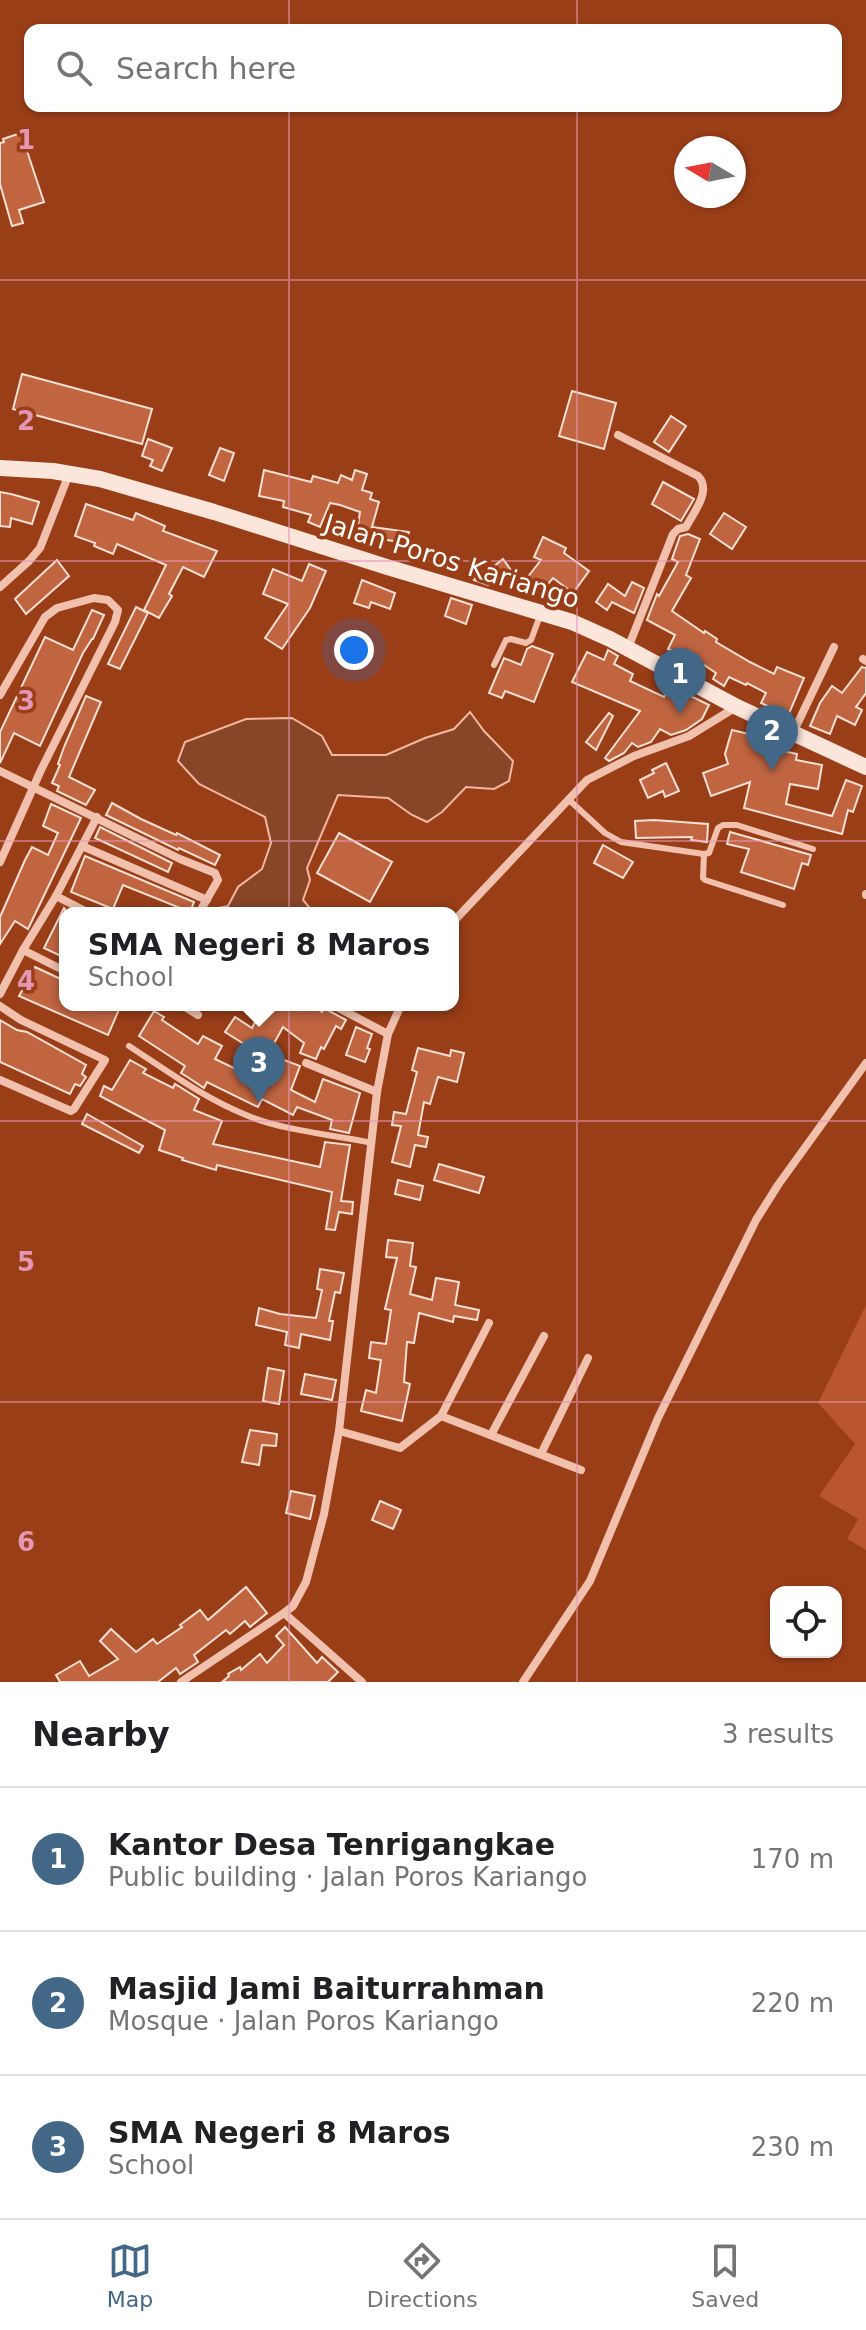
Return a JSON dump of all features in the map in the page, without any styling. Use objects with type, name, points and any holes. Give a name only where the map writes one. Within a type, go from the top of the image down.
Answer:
[{"type":"main road","name":"Jalan Poros Kariango","points":[[0,468],[69,473],[100,479],[577,624],[737,707],[866,767]]},
{"type":"street","points":[[618,435],[698,476],[704,489],[686,527],[673,534],[628,648]]},
{"type":"street","points":[[0,587],[40,548],[69,473]]},
{"type":"street","points":[[0,695],[28,642],[45,617],[57,608],[94,598],[108,600],[118,610],[0,862]]},
{"type":"street","points":[[793,734],[834,647]]},
{"type":"street","points":[[459,916],[587,780],[634,756],[689,736],[737,707]]},
{"type":"street","points":[[0,771],[215,873],[218,880],[203,907]]},
{"type":"street","points":[[0,994],[97,817]]},
{"type":"street","points":[[82,846],[207,900]]},
{"type":"street","points":[[56,896],[77,907]]},
{"type":"street","points":[[23,950],[59,968]]},
{"type":"street","points":[[0,1006],[21,1020],[105,1060],[71,1111],[0,1080]]},
{"type":"street","points":[[192,1011],[198,1015]]},
{"type":"street","points":[[344,1011],[388,1034]]},
{"type":"street","points":[[181,1682],[293,1606],[306,1582],[324,1514],[339,1431],[377,1092],[388,1034],[398,1011]]},
{"type":"street","points":[[306,1063],[377,1092]]},
{"type":"street","points":[[523,1682],[594,1573],[662,1408],[756,1220],[866,1063]]},
{"type":"street","points":[[339,1431],[400,1448],[441,1416],[489,1323]]},
{"type":"street","points":[[491,1435],[544,1336]]},
{"type":"street","points":[[541,1454],[588,1358]]},
{"type":"street","points":[[441,1416],[581,1470]]},
{"type":"street","points":[[284,1613],[362,1682]]},
{"type":"lane","points":[[494,665],[506,640],[526,643],[531,640],[541,613]]},
{"type":"lane","points":[[568,799],[605,833],[621,842],[704,854],[709,853],[718,828],[727,824],[813,849]]},
{"type":"lane","points":[[704,854],[705,880],[783,905]]},
{"type":"lane","points":[[129,1046],[193,1088],[246,1115],[372,1143]]},
{"type":"shaded area","points":[[470,712],[513,761],[509,781],[494,789],[466,787],[442,812],[427,822],[388,798],[338,795],[307,868],[310,880],[303,900],[309,907],[224,907],[228,906],[238,887],[262,869],[271,843],[265,817],[199,784],[178,761],[185,742],[246,719],[292,718],[322,736],[332,755],[386,755],[454,729]]},
{"type":"shaded area","points":[[866,1305],[866,1550],[847,1539],[858,1519],[819,1496],[855,1444],[818,1403]]},
{"type":"building","points":[[21,133],[44,202],[19,210],[23,223],[12,226],[0,184],[0,143]]},
{"type":"building","points":[[22,374],[152,409],[142,444],[13,409]]},
{"type":"building","points":[[572,391],[616,403],[604,449],[559,436]]},
{"type":"building","points":[[671,416],[686,426],[669,452],[654,442]]},
{"type":"building","points":[[148,439],[172,448],[162,471],[150,466],[153,460],[142,456]]},
{"type":"building","points":[[220,448],[234,453],[224,481],[209,475]]},
{"type":"building","points":[[264,470],[311,482],[313,476],[338,483],[341,475],[352,480],[355,470],[367,474],[362,490],[372,493],[370,499],[379,502],[372,527],[409,532],[406,543],[356,535],[353,533],[354,524],[358,525],[360,512],[340,505],[330,503],[320,527],[308,522],[311,515],[283,507],[284,501],[259,496]]},
{"type":"building","points":[[663,482],[694,499],[681,521],[652,504]]},
{"type":"building","points":[[0,492],[39,502],[32,524],[11,518],[10,527],[0,526]]},
{"type":"building","points":[[86,504],[133,520],[136,513],[165,526],[163,531],[217,551],[204,577],[183,567],[159,618],[144,610],[166,565],[117,544],[113,554],[75,536]]},
{"type":"building","points":[[724,513],[746,527],[732,549],[710,534]]},
{"type":"building","points":[[688,534],[700,539],[686,575],[691,578],[672,611],[750,662],[774,674],[777,667],[804,678],[788,716],[761,703],[766,693],[729,677],[724,686],[713,679],[716,673],[686,653],[684,657],[668,649],[675,635],[647,620],[657,594],[659,596],[678,562],[672,559],[680,536]]},
{"type":"building","points":[[543,537],[566,548],[564,553],[589,571],[573,593],[553,578],[543,590],[527,578],[541,560],[534,557]]},
{"type":"building","points":[[503,559],[513,573],[498,585],[492,578],[488,585],[474,580],[480,571],[484,574]]},
{"type":"building","points":[[57,560],[69,576],[26,614],[15,599]]},
{"type":"building","points":[[309,564],[326,571],[310,608],[282,649],[265,638],[288,604],[263,594],[273,569],[302,581]]},
{"type":"building","points":[[362,580],[395,593],[390,609],[371,602],[369,608],[354,603]]},
{"type":"building","points":[[632,582],[644,588],[634,613],[612,602],[607,610],[596,602],[608,584],[625,596]]},
{"type":"building","points":[[451,598],[472,605],[466,624],[445,616]]},
{"type":"building","points":[[136,607],[148,613],[120,669],[108,664]]},
{"type":"building","points":[[92,610],[104,615],[40,746],[14,733],[0,763],[0,732],[45,637],[73,650]]},
{"type":"building","points":[[532,646],[553,654],[534,702],[505,691],[502,698],[489,693],[504,658],[521,665],[527,649]]},
{"type":"building","points":[[608,650],[618,656],[614,664],[633,674],[630,681],[664,697],[669,685],[709,705],[702,719],[686,730],[671,735],[660,729],[651,742],[638,747],[632,743],[624,753],[609,761],[605,758],[640,711],[572,682],[587,652],[604,660]]},
{"type":"building","points":[[862,667],[866,668],[866,693],[856,707],[862,710],[855,725],[837,716],[830,734],[810,726],[832,686],[842,693]]},
{"type":"building","points":[[86,696],[101,702],[69,777],[95,790],[86,805],[57,791],[59,786],[52,783]]},
{"type":"building","points":[[609,713],[613,716],[596,750],[586,742]]},
{"type":"building","points":[[732,730],[753,735],[752,744],[797,754],[796,760],[822,765],[818,789],[790,784],[786,804],[832,816],[846,780],[862,786],[853,812],[848,810],[842,834],[744,808],[750,782],[711,796],[703,773],[728,764],[725,754]]},
{"type":"building","points":[[666,763],[679,791],[665,797],[663,791],[648,798],[640,780]]},
{"type":"building","points":[[112,803],[220,855],[215,865],[106,815]]},
{"type":"building","points":[[51,804],[81,818],[28,929],[15,921],[0,944],[0,917],[25,860],[32,847],[48,855],[58,833],[43,826]]},
{"type":"building","points":[[635,821],[708,824],[707,842],[691,840],[692,837],[636,838]]},
{"type":"building","points":[[100,827],[172,863],[168,872],[95,838]]},
{"type":"building","points":[[730,832],[811,855],[808,865],[802,863],[794,889],[741,872],[749,849],[727,844]]},
{"type":"building","points":[[339,833],[392,862],[370,902],[317,873]]},
{"type":"building","points":[[603,845],[633,862],[623,878],[594,863]]},
{"type":"building","points":[[85,856],[194,902],[192,907],[178,907],[123,885],[114,907],[108,907],[71,892]]},
{"type":"building","points":[[59,918],[59,955],[44,948]]},
{"type":"building","points":[[35,967],[59,978],[59,1011],[118,1011],[108,1035],[19,996]]},
{"type":"building","points":[[154,1011],[164,1017],[162,1020],[198,1044],[203,1036],[222,1046],[215,1059],[263,1082],[274,1056],[300,1066],[291,1090],[315,1102],[323,1079],[360,1093],[349,1133],[330,1129],[332,1120],[297,1107],[293,1115],[262,1099],[258,1107],[207,1082],[204,1088],[181,1073],[185,1066],[139,1036]]},
{"type":"building","points":[[261,1011],[330,1011],[346,1020],[341,1029],[336,1026],[316,1059],[300,1053],[304,1043],[283,1027],[266,1058],[225,1032],[235,1017],[252,1028]]},
{"type":"building","points":[[0,1020],[86,1065],[82,1074],[86,1077],[80,1086],[75,1084],[70,1094],[0,1062]]},
{"type":"building","points":[[356,1027],[372,1034],[365,1062],[346,1055]]},
{"type":"building","points":[[418,1048],[450,1056],[451,1050],[464,1053],[457,1082],[438,1077],[430,1104],[424,1102],[418,1135],[428,1137],[426,1147],[415,1145],[410,1167],[392,1162],[401,1126],[392,1125],[394,1112],[406,1114],[417,1072],[412,1070]]},
{"type":"building","points":[[130,1060],[146,1069],[143,1073],[173,1088],[175,1084],[199,1099],[194,1110],[222,1121],[213,1144],[320,1167],[325,1142],[350,1145],[341,1201],[353,1202],[352,1214],[339,1212],[335,1230],[326,1229],[332,1192],[217,1165],[216,1170],[159,1150],[165,1130],[100,1096],[104,1086],[112,1090]]},
{"type":"building","points":[[87,1114],[143,1146],[139,1153],[82,1124]]},
{"type":"building","points":[[439,1164],[484,1177],[479,1193],[434,1180]]},
{"type":"building","points":[[398,1180],[423,1186],[420,1200],[395,1194]]},
{"type":"building","points":[[388,1240],[413,1243],[410,1266],[416,1267],[410,1294],[432,1300],[436,1278],[459,1282],[455,1305],[479,1310],[477,1320],[454,1316],[453,1322],[419,1313],[414,1343],[407,1342],[404,1382],[410,1384],[402,1421],[361,1411],[366,1390],[376,1393],[381,1360],[369,1358],[371,1342],[386,1344],[391,1310],[385,1309],[397,1258],[386,1257]]},
{"type":"building","points":[[320,1269],[344,1273],[340,1293],[335,1292],[329,1321],[333,1321],[330,1340],[301,1334],[299,1348],[285,1345],[287,1332],[256,1325],[259,1308],[316,1318],[322,1290],[317,1289]]},
{"type":"building","points":[[268,1368],[284,1371],[279,1404],[263,1401]]},
{"type":"building","points":[[305,1374],[336,1380],[332,1400],[301,1394]]},
{"type":"building","points":[[250,1430],[277,1434],[276,1446],[262,1445],[259,1465],[242,1462]]},
{"type":"building","points":[[291,1491],[315,1496],[310,1519],[286,1513]]},
{"type":"building","points":[[380,1501],[401,1510],[393,1529],[372,1520]]},
{"type":"building","points":[[246,1587],[267,1613],[250,1627],[245,1621],[230,1634],[226,1630],[194,1655],[198,1662],[180,1674],[176,1668],[158,1682],[60,1682],[56,1675],[80,1661],[89,1676],[118,1659],[100,1641],[111,1629],[136,1652],[153,1639],[157,1644],[200,1610],[208,1620]]},
{"type":"building","points":[[285,1627],[317,1663],[322,1657],[338,1672],[328,1682],[222,1682],[228,1674],[240,1667],[241,1670],[260,1654],[267,1663],[284,1645],[276,1636]]},
{"type":"place","name":"Kantor Desa Tenrigangkae","points":[[680,714]]},
{"type":"place","name":"Masjid Jami Baiturrahman","points":[[772,771]]},
{"type":"place","name":"SMA Negeri 8 Maros","points":[[259,1103]]}]
